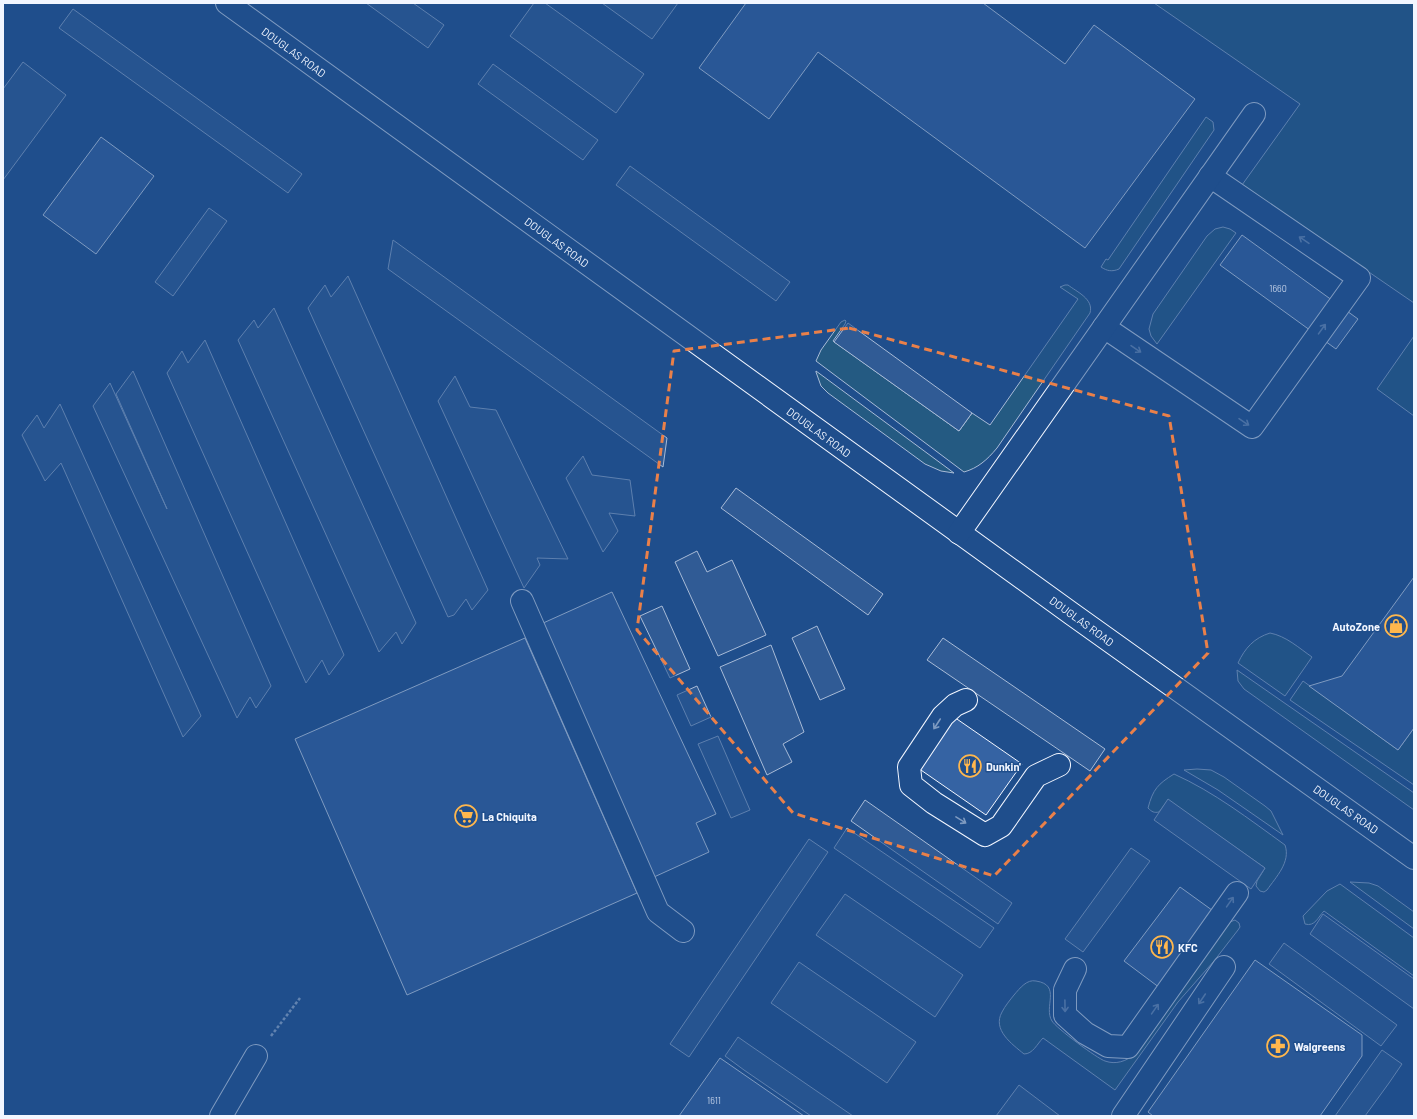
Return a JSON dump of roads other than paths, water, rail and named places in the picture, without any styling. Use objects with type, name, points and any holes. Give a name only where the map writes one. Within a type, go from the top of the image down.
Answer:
[{"type":"street","name":"DOUGLAS ROAD","points":[[227,3],[959,533],[1414,858]]},
{"type":"street","points":[[959,533],[1254,114]]},
{"type":"street","points":[[1104,327],[1252,427],[1359,278],[1210,176]]},
{"type":"street","points":[[522,601],[658,912],[683,931]]},
{"type":"street","points":[[966,700],[955,705],[943,716],[909,767],[911,785],[934,803],[986,835],[1001,826],[1036,776],[1060,765]]},
{"type":"street","points":[[1075,969],[1064,990],[1065,1015],[1085,1033],[1108,1046],[1128,1047],[1237,893]]},
{"type":"street","points":[[1123,1116],[1224,967]]},
{"type":"street","points":[[221,1116],[256,1056]]},
{"type":"place","name":"AutoZone","points":[[1396,626]]},
{"type":"place","name":"Dunkin'","points":[[970,766]]},
{"type":"place","name":"La Chiquita","points":[[466,816]]},
{"type":"place","name":"KFC","points":[[1162,947]]},
{"type":"place","name":"Walgreens","points":[[1278,1046]]}]
